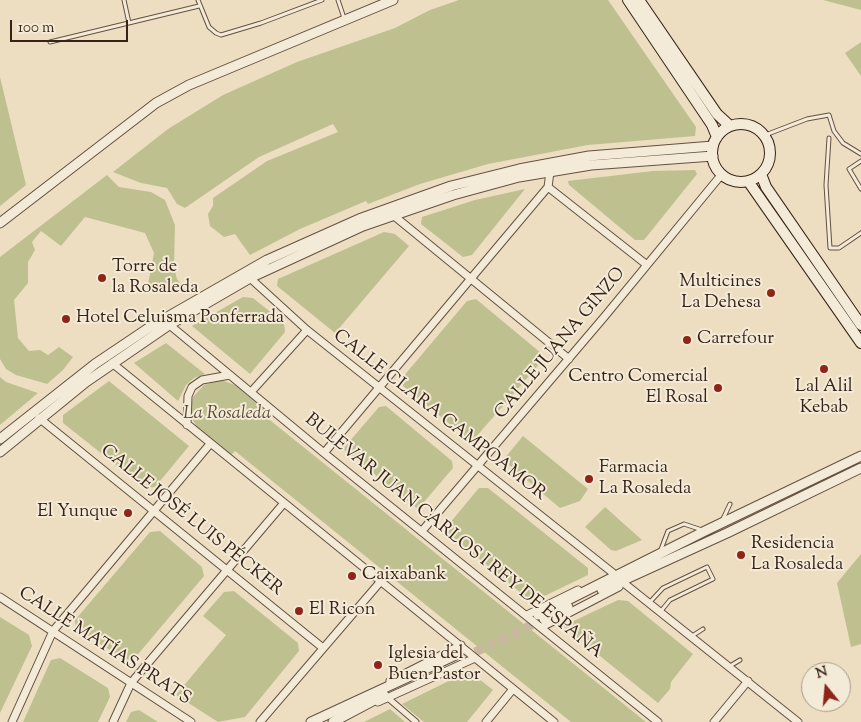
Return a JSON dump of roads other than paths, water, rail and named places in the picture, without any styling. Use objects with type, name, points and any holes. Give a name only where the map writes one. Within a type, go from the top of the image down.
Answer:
[{"type":"main road","points":[[628,0],[712,125],[714,146],[716,166],[722,174],[734,181],[748,181],[761,174],[770,154],[766,138],[753,127],[745,124],[730,126],[714,146]]},
{"type":"main road","points":[[639,0],[717,114],[730,126]]},
{"type":"main road","points":[[761,174],[766,187],[861,325]]},
{"type":"main road","points":[[748,181],[758,192],[861,343]]},
{"type":"street","points":[[0,223],[156,103],[189,85],[392,0]]},
{"type":"street","points":[[0,452],[39,418],[166,322],[250,278],[325,242],[393,215],[478,188],[550,172],[629,161],[714,146]]},
{"type":"street","points":[[0,439],[95,364],[267,260],[359,219],[451,186],[571,158],[628,151],[714,146]]},
{"type":"street","points":[[324,453],[548,187],[550,172]]},
{"type":"street","name":"CALLE JUANA GINZO","points":[[422,531],[569,359],[722,174]]},
{"type":"street","points":[[548,187],[646,265]]},
{"type":"street","points":[[393,215],[470,280],[569,359]]},
{"type":"street","name":"CALLE CLARA CAMPOAMOR","points":[[250,278],[307,330],[613,573]]},
{"type":"street","name":"BULEVAR JUAN CARLOS I REY DE ESPAÑA","points":[[166,322],[324,453],[527,615],[542,620],[658,722]]},
{"type":"street","points":[[250,392],[307,330]]},
{"type":"street","points":[[112,364],[381,581],[461,652],[475,658],[554,722]]},
{"type":"street","points":[[187,425],[188,396],[192,387],[202,380],[230,375]]},
{"type":"street","name":"CALLE JOSÉ LUIS PÉCKER","points":[[39,418],[323,648]]},
{"type":"street","points":[[12,722],[53,632],[210,444]]},
{"type":"street","points":[[542,620],[625,584],[658,555],[861,456]]},
{"type":"street","points":[[542,620],[647,566],[861,468]]},
{"type":"street","points":[[113,722],[131,684],[284,503]]},
{"type":"street","points":[[527,615],[613,573],[647,566]]},
{"type":"street","points":[[260,722],[381,581]]},
{"type":"street","points":[[625,584],[798,722]]},
{"type":"street","name":"CALLE MATÍAS PRATS","points":[[0,597],[191,722]]},
{"type":"street","points":[[332,719],[461,652]]},
{"type":"street","points":[[311,722],[332,719],[388,698],[475,658]]},
{"type":"street","points":[[714,722],[748,681]]},
{"type":"street","points":[[486,722],[513,689]]},
{"type":"street","points":[[388,698],[416,722]]},
{"type":"lane","points":[[124,0],[129,23]]},
{"type":"lane","points":[[198,0],[209,27],[216,34],[221,35],[261,23],[322,0]]},
{"type":"lane","points":[[338,0],[345,20]]},
{"type":"lane","points":[[50,42],[199,6]]},
{"type":"lane","points":[[766,138],[768,134],[807,119],[829,115],[834,131],[843,143],[861,154]]},
{"type":"lane","points":[[829,138],[826,185],[830,248],[839,248],[861,234]]},
{"type":"lane","points":[[861,160],[849,169],[861,189]]},
{"type":"lane","points":[[721,523],[730,504]]},
{"type":"lane","points":[[658,555],[668,531],[684,524],[705,531]]},
{"type":"lane","points":[[650,603],[663,588],[707,567],[713,579],[670,600],[661,612]]},
{"type":"lane","points":[[692,636],[703,629]]},
{"type":"lane","points":[[730,666],[740,660]]},
{"type":"tunnel","points":[[463,658],[544,619]]},
{"type":"place","name":"Torre de la Rosaleda","points":[[102,278]]},
{"type":"place","name":"Multicines La Dehesa","points":[[771,293]]},
{"type":"place","name":"Hotel Celuisma Ponferrada","points":[[66,319]]},
{"type":"place","name":"Carrefour","points":[[687,340]]},
{"type":"place","name":"Lal Alil Kebab","points":[[824,369]]},
{"type":"place","name":"Centro Comercial El Rosal","points":[[718,388]]},
{"type":"place","name":"Farmacia La Rosaleda","points":[[589,479]]},
{"type":"place","name":"El Yunque","points":[[128,513]]},
{"type":"place","name":"Residencia La Rosaleda","points":[[741,555]]},
{"type":"place","name":"Caixabank","points":[[352,576]]},
{"type":"place","name":"El Ricon","points":[[299,611]]},
{"type":"place","name":"Iglesia del Buen Pastor","points":[[378,665]]},
{"type":"park label","name":"La Rosaleda","points":[[227,415]]}]
